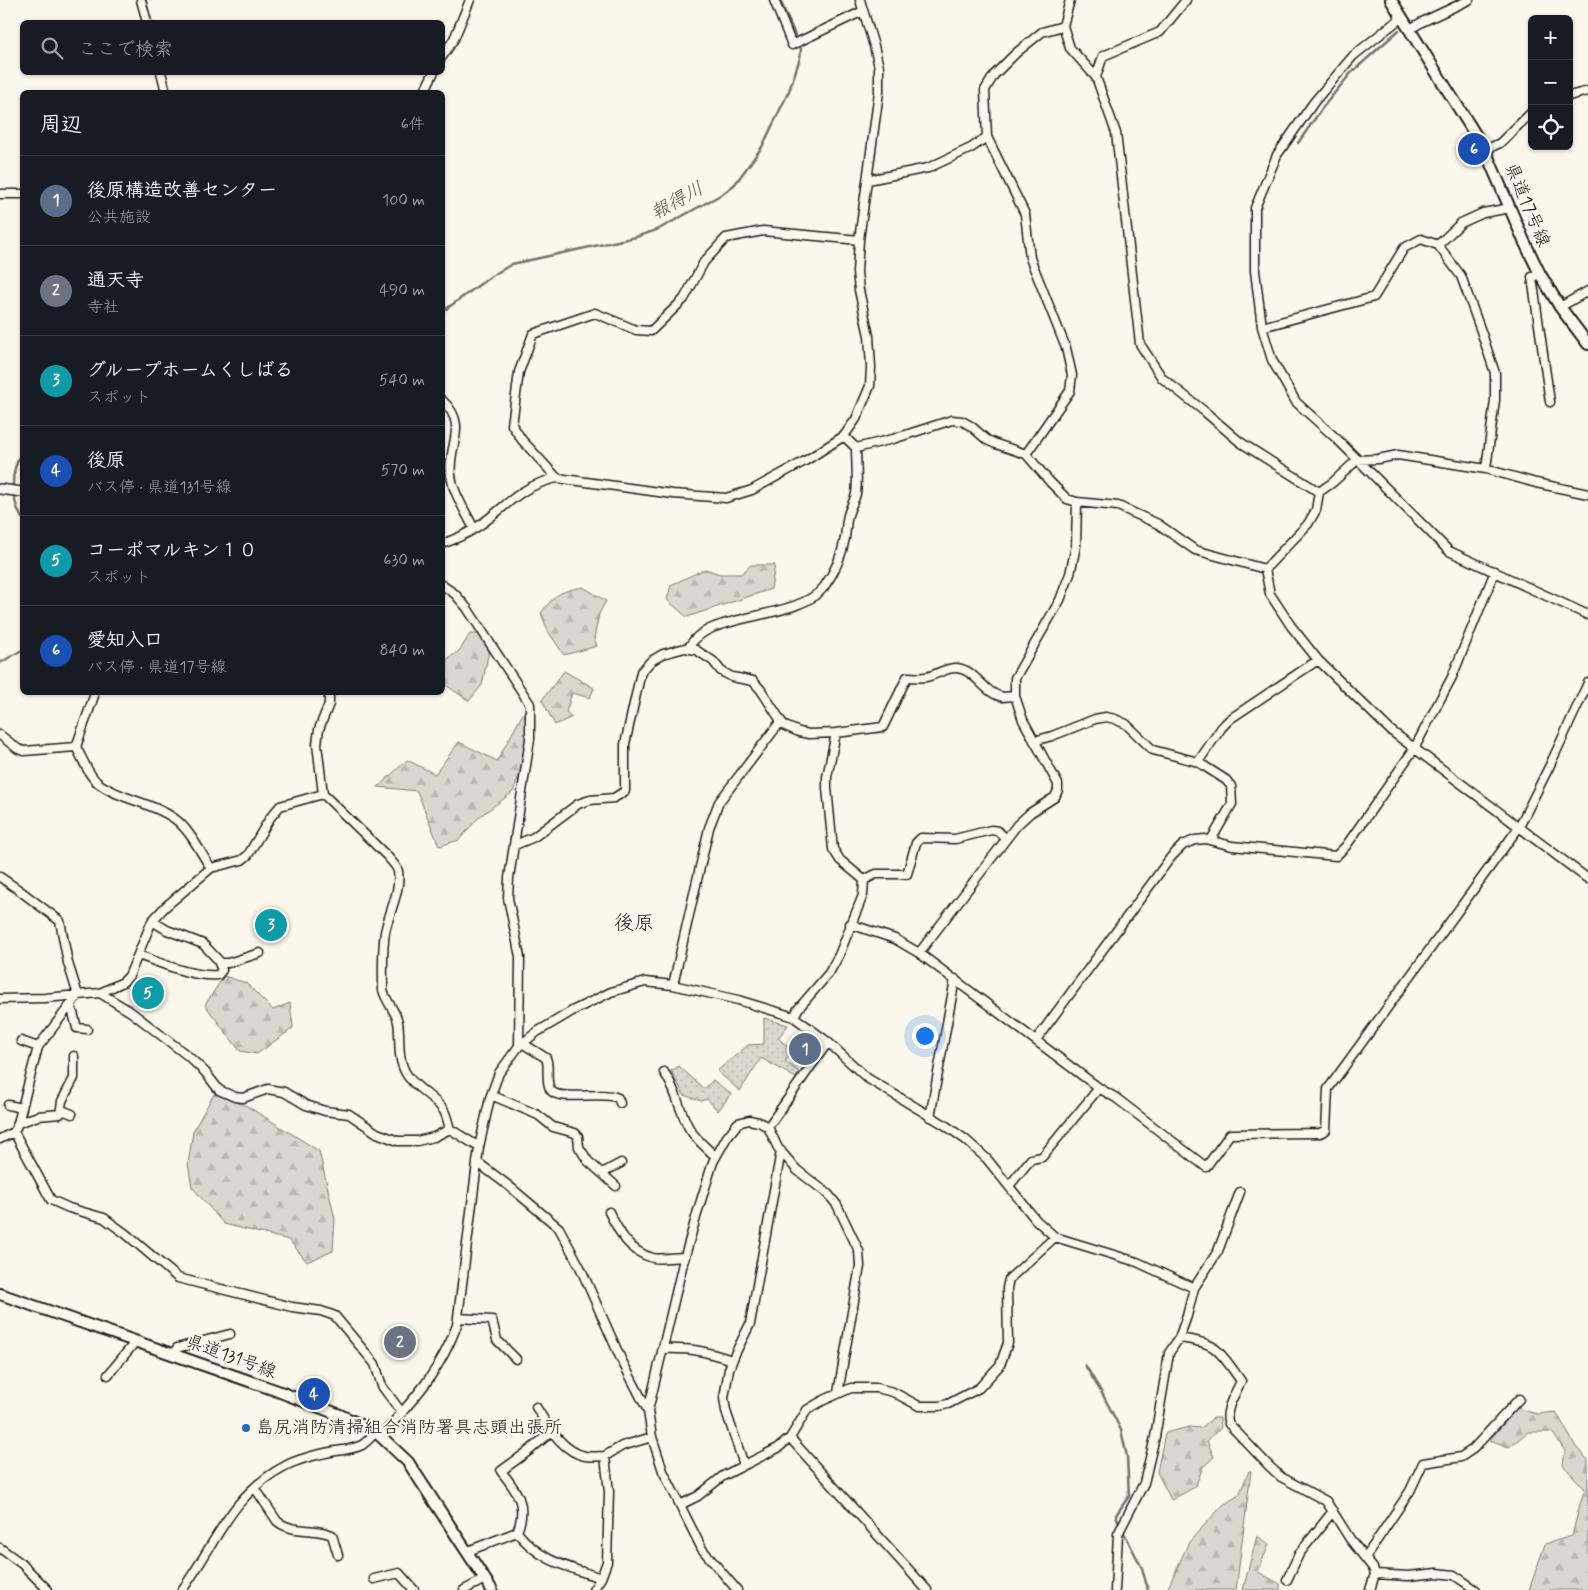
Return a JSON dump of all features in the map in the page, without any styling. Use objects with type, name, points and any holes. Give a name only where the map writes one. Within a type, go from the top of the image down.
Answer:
[{"type":"main road","name":"県道17号線","points":[[1391,0],[1485,150],[1540,274],[1560,307],[1588,344]]},
{"type":"main road","name":"県道131号線","points":[[0,1294],[174,1354],[340,1415],[378,1434],[408,1462],[492,1590]]},
{"type":"street","points":[[141,0],[146,20]]},
{"type":"street","points":[[445,52],[454,39],[470,0]]},
{"type":"street","points":[[774,0],[792,45],[864,11]]},
{"type":"street","points":[[445,543],[474,529],[521,492],[542,482],[557,478],[674,494],[726,498],[752,490],[805,461],[844,436],[856,419],[870,386],[871,367],[869,336],[857,272],[859,240],[878,108],[879,67],[860,0]]},
{"type":"street","points":[[1070,0],[1063,26],[1070,48],[1096,76],[1116,132],[1140,344],[1162,378],[1240,442],[1319,492]]},
{"type":"street","points":[[1096,76],[1103,56],[1160,32],[1186,0]]},
{"type":"street","points":[[1410,29],[1469,0]]},
{"type":"street","points":[[1402,17],[1353,56],[1314,102],[1277,155],[1255,208],[1255,271],[1262,327],[1272,360],[1296,402],[1449,551],[1588,615]]},
{"type":"street","points":[[1026,454],[1070,391],[1072,374],[1066,348],[1030,258],[1025,214],[987,137],[985,90],[994,75],[1016,53],[1042,32],[1063,26]]},
{"type":"street","points":[[162,75],[166,90]]},
{"type":"street","points":[[425,90],[432,75]]},
{"type":"street","points":[[1573,95],[1588,91]]},
{"type":"street","points":[[1485,150],[1500,143],[1528,116]]},
{"type":"street","points":[[868,180],[928,168],[971,148],[987,137]]},
{"type":"street","points":[[0,194],[20,194]]},
{"type":"street","points":[[1438,245],[1461,223],[1483,213],[1510,208]]},
{"type":"street","points":[[557,478],[522,440],[512,425],[519,372],[534,334],[595,313],[636,330],[652,331],[684,299],[704,262],[726,238],[763,231],[859,240]]},
{"type":"street","points":[[1262,327],[1374,297],[1404,248],[1420,238],[1438,245],[1461,276],[1495,373],[1495,400],[1486,469]]},
{"type":"street","points":[[1540,274],[1532,277],[1550,402]]},
{"type":"street","points":[[1560,307],[1588,291]]},
{"type":"street","points":[[445,404],[453,413],[457,423],[451,474],[454,487],[474,529]]},
{"type":"street","points":[[856,448],[893,439],[952,420],[962,421],[972,426],[987,440],[1026,454],[1067,499],[1077,502],[1118,506],[1158,524],[1195,550],[1265,569]]},
{"type":"street","points":[[689,648],[691,642],[703,633],[736,620],[751,618],[800,604],[811,599],[823,588],[833,573],[842,549],[848,518],[856,494],[856,448],[844,436]]},
{"type":"street","points":[[1265,569],[1308,524],[1316,510],[1319,492],[1357,460],[1378,459],[1398,454],[1486,469],[1536,483],[1588,494]]},
{"type":"street","points":[[0,490],[20,492]]},
{"type":"street","points":[[919,953],[1017,825],[1030,813],[1055,797],[1058,790],[1058,784],[1023,720],[1014,696],[1015,678],[1060,600],[1070,574],[1076,546],[1077,502]]},
{"type":"street","points":[[1265,569],[1270,594],[1276,605],[1318,660],[1390,730],[1588,879]]},
{"type":"street","points":[[1036,1040],[1171,858],[1183,845],[1205,838],[1232,846],[1336,856],[1346,846],[1414,749],[1452,678],[1495,571]]},
{"type":"street","points":[[445,587],[455,594],[467,608],[530,704],[530,739],[509,878],[508,898],[520,957],[520,1045]]},
{"type":"street","points":[[514,845],[534,837],[578,804],[590,800],[614,798],[625,791],[625,744],[641,672],[652,661],[663,654],[685,648],[696,650],[713,660],[721,671],[732,677],[753,682],[762,690],[780,721],[799,732],[809,734],[836,733],[883,727],[907,677],[926,677],[947,669],[957,668],[965,671],[976,677],[992,692],[1002,697],[1014,696]]},
{"type":"street","points":[[1198,762],[1222,726],[1230,719],[1318,660]]},
{"type":"street","points":[[850,924],[896,939],[919,953],[1099,1088],[1116,1098],[1206,1167],[1230,1134],[1320,1133],[1326,1130],[1328,1089],[1519,827],[1588,683]]},
{"type":"street","points":[[329,695],[329,704],[319,729],[317,744],[323,794],[396,866],[398,872],[398,889],[390,909],[385,932],[383,990],[398,1022],[398,1044],[406,1074],[414,1083],[438,1102],[445,1112],[450,1129],[479,1147]]},
{"type":"street","points":[[94,696],[76,748],[92,776],[98,783],[165,813],[176,820],[184,828],[211,868]]},
{"type":"street","points":[[1034,741],[1095,719],[1106,717],[1126,724],[1153,750],[1198,762],[1226,780],[1231,786],[1232,804],[1211,840]]},
{"type":"street","points":[[673,985],[709,828],[719,802],[780,721]]},
{"type":"street","points":[[836,733],[826,788],[833,849],[840,860],[864,880]]},
{"type":"street","points":[[0,735],[18,749],[24,751],[76,748]]},
{"type":"street","points":[[0,999],[45,998],[100,993],[123,982],[129,976],[152,921],[165,907],[211,868],[242,860],[248,855],[270,818],[280,806],[323,794]]},
{"type":"street","points":[[864,880],[876,874],[907,874],[916,843],[921,838],[955,838],[991,830],[998,831],[1006,839]]},
{"type":"street","points":[[0,877],[60,921],[68,964],[78,995]]},
{"type":"street","points":[[794,1017],[798,1009],[829,973],[839,955],[863,895],[864,880]]},
{"type":"street","points":[[138,955],[187,972],[206,976],[218,975],[222,970],[218,961],[203,944],[168,930],[152,921]]},
{"type":"street","points":[[218,961],[222,964],[228,964],[260,953]]},
{"type":"street","points":[[930,1117],[955,979]]},
{"type":"street","points":[[182,1590],[232,1510],[242,1498],[274,1472],[292,1463],[359,1446],[378,1434],[402,1413],[437,1369],[450,1343],[458,1318],[479,1147],[491,1095],[499,1073],[520,1045],[537,1032],[574,1010],[611,992],[645,982],[673,985],[738,1000],[794,1017],[828,1042],[867,1078],[945,1125],[966,1140],[987,1159],[1036,1220],[1055,1237],[1137,1262],[1194,1288]]},
{"type":"street","points":[[100,993],[131,1012],[188,1056],[205,1072],[219,1090],[235,1097],[244,1098],[268,1089],[284,1092],[306,1105],[325,1111],[349,1114],[377,1133],[398,1141],[417,1141],[434,1137],[450,1129]]},
{"type":"street","points":[[0,1138],[14,1132],[18,1123],[38,1047],[78,995]]},
{"type":"street","points":[[71,1005],[77,1028],[87,1029]]},
{"type":"street","points":[[21,1041],[38,1047]]},
{"type":"street","points":[[768,1127],[828,1042]]},
{"type":"street","points":[[520,1045],[546,1058],[548,1064],[548,1083],[553,1092],[566,1096],[606,1095],[618,1098],[620,1103]]},
{"type":"street","points":[[18,1123],[38,1116],[56,1116],[60,1114],[62,1101],[74,1078],[74,1056]]},
{"type":"street","points":[[664,1072],[672,1083],[689,1128],[716,1156]]},
{"type":"street","points":[[1009,1186],[1031,1159],[1042,1157],[1099,1088]]},
{"type":"street","points":[[491,1095],[538,1115],[553,1127],[575,1133],[578,1136],[579,1147],[583,1156],[616,1186]]},
{"type":"street","points":[[8,1104],[22,1108]]},
{"type":"street","points":[[62,1110],[72,1114]]},
{"type":"street","points":[[648,1411],[685,1257],[716,1156],[738,1123],[748,1120],[759,1122],[768,1127],[781,1152],[797,1170],[828,1194],[837,1205],[859,1251],[860,1266],[838,1394]]},
{"type":"street","points":[[14,1132],[51,1200],[69,1208],[104,1218],[178,1278],[292,1306],[322,1311],[335,1316],[375,1364],[382,1386],[402,1413]]},
{"type":"street","points":[[744,1465],[726,1411],[724,1398],[729,1368],[750,1324],[781,1152]]},
{"type":"street","points":[[477,1162],[559,1228],[588,1284],[621,1359],[648,1411],[652,1437],[663,1471],[702,1550],[737,1590]]},
{"type":"street","points":[[602,1173],[621,1163]]},
{"type":"street","points":[[1115,1590],[1118,1534],[1144,1483],[1155,1437],[1169,1353],[1179,1338],[1194,1288],[1218,1251],[1240,1192]]},
{"type":"street","points":[[609,1212],[622,1237],[636,1250],[654,1258],[685,1257]]},
{"type":"street","points":[[680,1504],[698,1496],[723,1476],[778,1448],[790,1438],[807,1410],[851,1388],[877,1388],[893,1392],[919,1406],[939,1406],[948,1404],[978,1388],[1000,1365],[1008,1344],[1007,1288],[1009,1279],[1055,1237]]},
{"type":"street","points":[[458,1318],[492,1320],[497,1340],[516,1359]]},
{"type":"street","points":[[174,1354],[177,1348],[230,1334]]},
{"type":"street","points":[[1179,1338],[1204,1343],[1215,1348],[1241,1381],[1228,1411],[1227,1418],[1229,1424],[1282,1477],[1326,1501],[1350,1539],[1373,1568],[1375,1574],[1370,1590]]},
{"type":"street","points":[[108,1375],[136,1342]]},
{"type":"street","points":[[662,1349],[705,1351],[732,1360]]},
{"type":"street","points":[[1365,1558],[1410,1491],[1423,1463],[1461,1457],[1473,1449],[1519,1399]]},
{"type":"street","points":[[536,1407],[552,1431],[574,1452],[584,1456],[605,1456],[622,1446],[652,1437]]},
{"type":"street","points":[[468,1551],[517,1532],[522,1518],[520,1501],[517,1492],[501,1471],[552,1431]]},
{"type":"street","points":[[790,1438],[926,1590]]},
{"type":"street","points":[[593,1590],[608,1562],[609,1492],[605,1456]]},
{"type":"street","points":[[255,1488],[281,1525],[326,1532],[332,1535],[338,1555]]},
{"type":"street","points":[[1287,1580],[1299,1554],[1333,1511]]},
{"type":"street","points":[[517,1532],[537,1553],[552,1561],[601,1578]]},
{"type":"street","points":[[0,1548],[22,1564],[43,1589]]},
{"type":"street","points":[[374,1579],[400,1573],[414,1590]]},
{"type":"street","points":[[1375,1574],[1408,1576],[1437,1573],[1454,1575],[1476,1590]]},
{"type":"street","points":[[464,1590],[485,1579]]},
{"type":"green space","points":[[751,565],[775,565],[771,589],[687,617],[667,600],[671,585],[705,569],[720,574],[741,574]]},
{"type":"green space","points":[[583,587],[606,601],[599,614],[594,638],[597,646],[564,655],[548,631],[541,613],[559,594]]},
{"type":"green space","points":[[470,634],[479,634],[489,651],[482,685],[469,701],[445,684],[445,661],[460,650]]},
{"type":"green space","points":[[564,671],[594,688],[590,698],[572,693],[566,712],[572,717],[555,725],[542,700]]},
{"type":"green space","points":[[525,710],[526,740],[521,770],[513,792],[479,817],[459,840],[439,846],[417,791],[378,787],[407,760],[435,774],[459,742],[497,761]]},
{"type":"green space","points":[[224,976],[246,983],[273,1010],[290,1003],[293,1028],[257,1054],[240,1051],[205,1005]]},
{"type":"green space","points":[[764,1018],[788,1025],[778,1038],[793,1051],[785,1061],[799,1072],[796,1078],[761,1058],[740,1091],[717,1071],[748,1045],[764,1044]]},
{"type":"green space","points":[[679,1066],[704,1089],[713,1080],[731,1094],[718,1111],[707,1099],[701,1101],[684,1095],[671,1071]]},
{"type":"green space","points":[[214,1094],[247,1106],[319,1151],[335,1219],[333,1251],[307,1262],[289,1240],[224,1224],[192,1187],[188,1164],[193,1131]]},
{"type":"green space","points":[[1517,1408],[1537,1414],[1556,1412],[1576,1447],[1588,1460],[1588,1590],[1529,1590],[1545,1544],[1572,1536],[1585,1489],[1563,1465],[1565,1451],[1552,1432],[1528,1432],[1509,1447],[1490,1440]]},
{"type":"green space","points":[[1213,1418],[1220,1418],[1221,1428],[1207,1441],[1214,1457],[1203,1467],[1195,1487],[1171,1500],[1157,1472],[1165,1433],[1189,1427],[1201,1428]]},
{"type":"green space","points":[[1249,1471],[1251,1471],[1236,1590],[1167,1590],[1189,1542],[1223,1505],[1239,1495]]},
{"type":"green space","points":[[1257,1536],[1269,1544],[1258,1572],[1280,1584],[1280,1590],[1243,1590]]},
{"type":"waterway","name":"報得川","points":[[445,310],[490,277],[512,264],[636,237],[659,229],[724,193],[735,184],[762,147],[789,91],[800,58],[801,49],[780,0]]},
{"type":"waterway","points":[[1430,14],[1459,0]]},
{"type":"waterway","points":[[1413,22],[1421,18]]},
{"type":"waterway","points":[[1298,143],[1323,107],[1351,73],[1399,30]]},
{"type":"waterway","name":"報得川","points":[[20,456],[13,477],[14,494],[20,514]]},
{"type":"waterway","name":"報得川","points":[[0,663],[20,651]]},
{"type":"waterway","points":[[1085,1365],[1121,1430],[1127,1457],[1129,1496],[1116,1515],[1120,1526]]},
{"type":"waterway","points":[[1123,1531],[1142,1568],[1148,1590]]},
{"type":"place","name":"愛知入口","points":[[1474,149]]},
{"type":"place","name":"グループホームくしばる","points":[[271,925]]},
{"type":"place","name":"コーポマルキン１０","points":[[148,993]]},
{"type":"place","name":"後原構造改善センター","points":[[805,1049]]},
{"type":"place","name":"通天寺","points":[[400,1342]]},
{"type":"place","name":"後原","points":[[314,1394]]},
{"type":"place","name":"島尻消防清掃組合消防署具志頭出張所","points":[[246,1428]]},
{"type":"district","name":"後原","points":[[634,923]]}]
